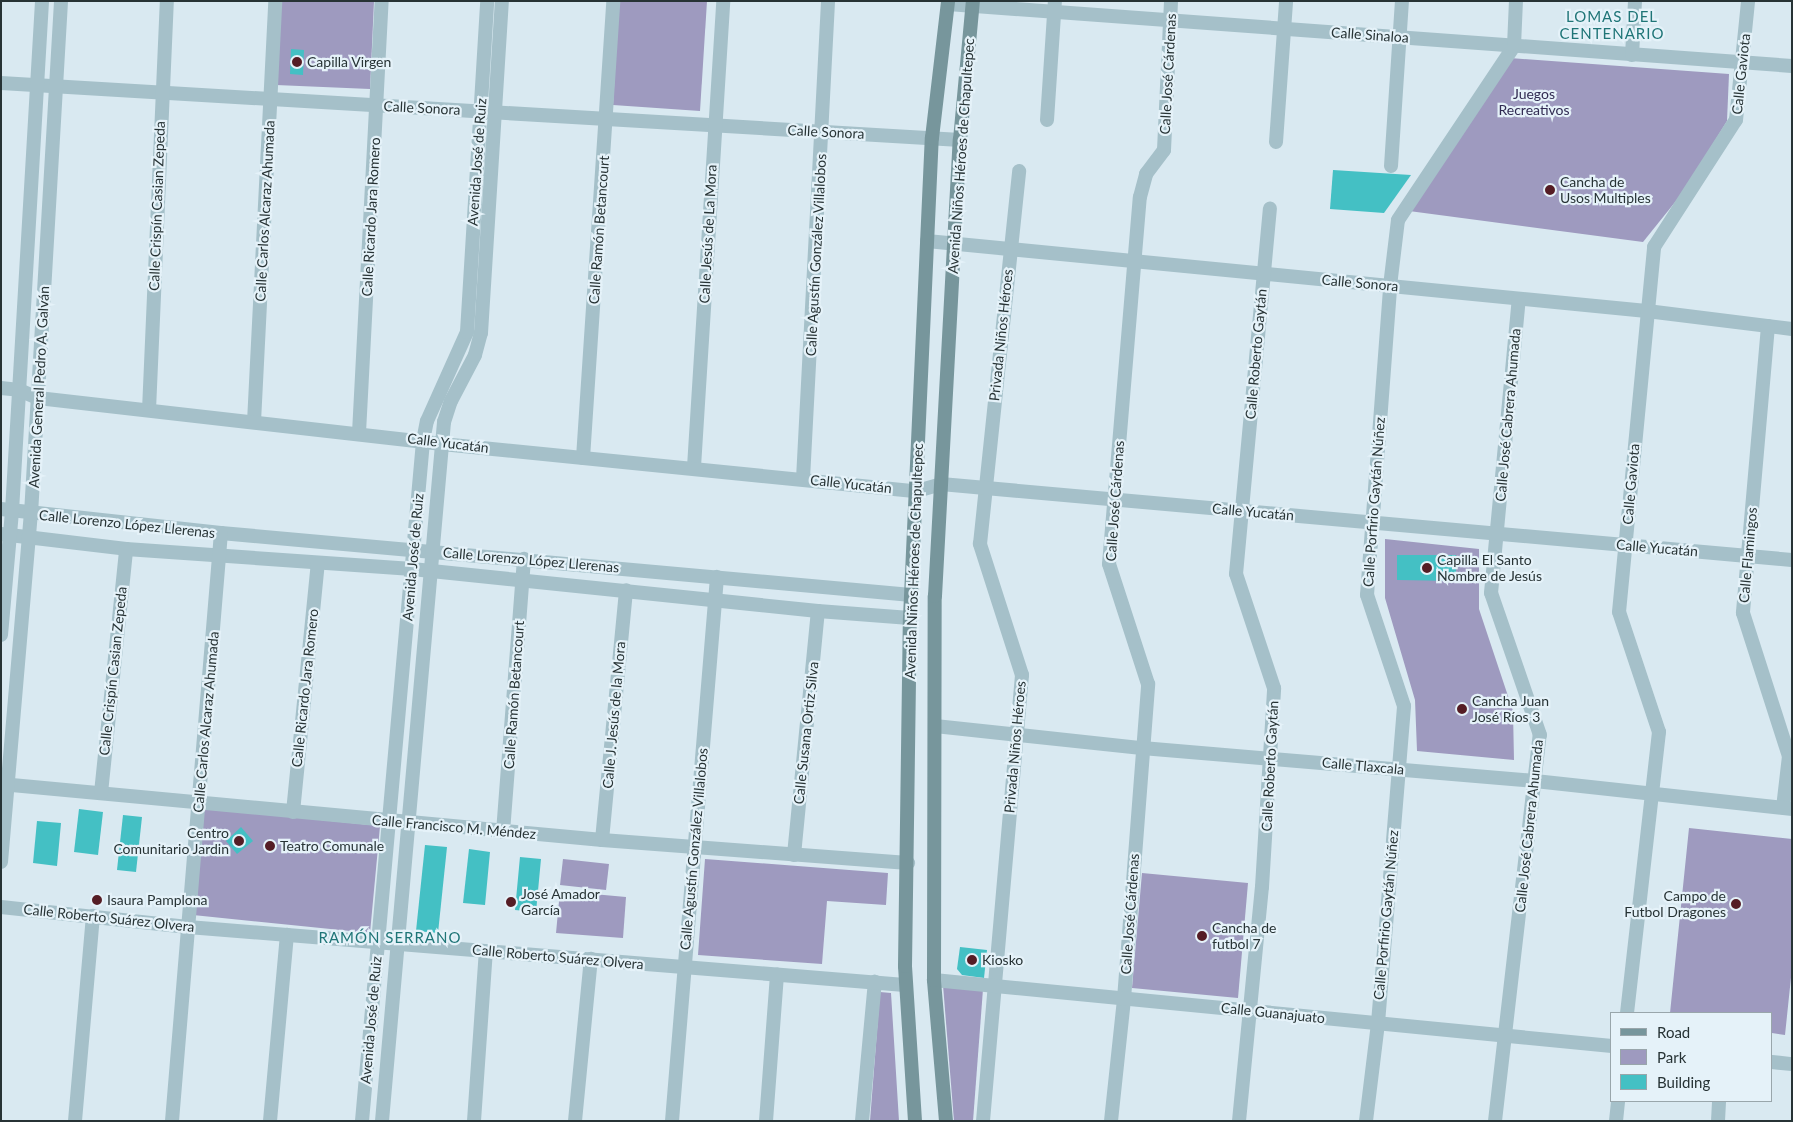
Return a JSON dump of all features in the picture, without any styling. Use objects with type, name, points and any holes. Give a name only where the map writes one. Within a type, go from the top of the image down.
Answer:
[{"type":"main road","name":"Avenida Niños Héroes de Chapultepec","points":[[915,1121],[905,985],[910,618],[932,138],[948,3]]},
{"type":"main road","name":"Avenida Niños Héroes de Chapultepec","points":[[946,1121],[934,980],[935,596],[960,140],[972,4]]},
{"type":"street","name":"Avenida General Pedro A. Galván","points":[[1,635],[7,510],[19,390],[42,1]]},
{"type":"street","name":"Avenida General Pedro A. Galván","points":[[1,862],[5,784],[31,514],[61,1]]},
{"type":"street","name":"Calle Crispín Casian Zepeda","points":[[149,410],[167,1]]},
{"type":"street","name":"Calle Carlos Alcaraz Ahumada","points":[[254,422],[275,1]]},
{"type":"street","name":"Calle Ricardo Jara Romero","points":[[359,433],[382,1]]},
{"type":"street","name":"Avenida José de Ruiz","points":[[362,1121],[423,441],[427,421],[467,332],[487,1]]},
{"type":"street","name":"Avenida José de Ruiz","points":[[382,1121],[442,444],[451,400],[475,355],[481,333],[502,1]]},
{"type":"street","name":"Calle Ramón Betancourt","points":[[583,458],[613,1]]},
{"type":"street","name":"Calle Jesús de La Mora","points":[[694,467],[723,1]]},
{"type":"street","name":"Calle Agustín González Villalobos","points":[[804,479],[823,132],[828,1]]},
{"type":"street","name":"Calle José Cárdenas","points":[[1112,1121],[1124,999],[1148,684],[1109,564],[1140,197],[1146,174],[1164,150],[1171,1]]},
{"type":"street","points":[[1276,142],[1286,1]]},
{"type":"street","points":[[1391,166],[1402,1]]},
{"type":"street","points":[[1514,46],[1516,1]]},
{"type":"street","points":[[1632,54],[1635,1]]},
{"type":"street","name":"Calle Gaviota","points":[[1627,1012],[1659,732],[1619,612],[1654,247],[1736,120],[1748,1]]},
{"type":"street","name":"Calle Sinaloa","points":[[948,3],[1055,7],[1170,20],[1792,66]]},
{"type":"street","points":[[1047,120],[1055,7]]},
{"type":"street","name":"Calle Porfirio Gaytán Núñez","points":[[1366,1121],[1378,1024],[1404,706],[1367,594],[1390,286],[1398,220],[1514,46]]},
{"type":"street","name":"Calle Sonora","points":[[1,83],[960,140]]},
{"type":"street","name":"Privada Niños Héroes","points":[[983,1121],[1022,675],[980,544],[1019,171]]},
{"type":"street","name":"Calle Roberto Gaytán","points":[[1239,1121],[1271,758],[1274,688],[1236,574],[1270,209]]},
{"type":"street","name":"Calle Sonora","points":[[927,241],[1648,311],[1792,328]]},
{"type":"street","name":"Calle José Cabrera Ahumada","points":[[1495,1121],[1540,735],[1492,593],[1519,299]]},
{"type":"street","name":"Calle Flamingos","points":[[1768,326],[1743,613],[1788,756],[1787,808]]},
{"type":"street","name":"Calle Yucatán","points":[[1,388],[19,390],[38,398],[359,433],[442,444],[583,458],[694,467],[917,490],[941,484],[1792,560]]},
{"type":"street","name":"Calle Lorenzo López Llerenas","points":[[7,510],[221,533],[911,595]]},
{"type":"street","name":"Calle Carlos Alcaraz Ahumada","points":[[172,1121],[221,533]]},
{"type":"street","name":"Calle Lorenzo López Llerenas","points":[[6,534],[126,549],[412,569],[626,590],[818,612],[910,618]]},
{"type":"street","name":"Calle Crispín Casian Zepeda","points":[[101,793],[126,549]]},
{"type":"street","name":"Calle Ramón Betancourt","points":[[503,832],[524,559]]},
{"type":"street","name":"Calle Ricardo Jara Romero","points":[[293,812],[318,563]]},
{"type":"street","name":"Calle Agustín González Villalobos","points":[[672,1121],[717,578]]},
{"type":"street","name":"Calle J. Jesús de la Mora","points":[[602,840],[626,590]]},
{"type":"street","name":"Calle Susana Ortiz Silva","points":[[794,855],[818,612]]},
{"type":"street","name":"Calle Tlaxcala","points":[[935,726],[1017,733],[1142,748],[1535,781],[1787,808]]},
{"type":"street","name":"Calle Francisco M. Méndez","points":[[5,784],[503,832],[908,863]]},
{"type":"street","name":"Calle Roberto Suárez Olvera","points":[[1,907],[188,927],[905,985]]},
{"type":"street","points":[[75,1121],[93,916]]},
{"type":"street","points":[[270,1121],[287,935]]},
{"type":"street","points":[[474,1121],[486,951]]},
{"type":"street","points":[[575,1121],[591,959]]},
{"type":"street","points":[[766,1121],[777,974]]},
{"type":"street","name":"Calle Guanajuato","points":[[934,980],[1610,1046]]},
{"type":"street","points":[[862,1121],[875,982]]},
{"type":"street","points":[[1773,1062],[1792,1064]]},
{"type":"street","points":[[1616,1121],[1618,1102]]},
{"type":"street","points":[[1718,1121],[1719,1102]]},
{"type":"green space","points":[[280,1],[374,1],[370,89],[276,85]]},
{"type":"green space","points":[[619,1],[707,1],[700,111],[613,105]]},
{"type":"green space","name":"Juegos Recreativos","points":[[1510,58],[1729,74],[1727,121],[1684,191],[1643,242],[1409,211]]},
{"type":"green space","points":[[1385,539],[1479,549],[1479,609],[1513,711],[1514,760],[1417,751],[1415,700],[1385,598]]},
{"type":"green space","points":[[203,808],[380,826],[370,933],[193,915]]},
{"type":"green space","name":"Campo de Futbol Dragones","points":[[1689,828],[1792,839],[1792,968],[1785,1035],[1773,1033],[1773,1012],[1670,1012]]},
{"type":"green space","points":[[563,859],[609,864],[606,890],[560,885]]},
{"type":"green space","points":[[705,859],[888,873],[886,905],[827,901],[822,964],[698,955]]},
{"type":"green space","name":"Cancha de futbol 7","points":[[1142,873],[1248,883],[1238,998],[1132,988]]},
{"type":"green space","points":[[560,891],[626,897],[623,938],[556,933]]},
{"type":"green space","points":[[943,985],[983,989],[973,1121],[954,1121]]},
{"type":"green space","points":[[880,992],[891,993],[899,1121],[870,1121]]},
{"type":"building","name":"Capilla Virgen","points":[[291,49],[304,50],[303,75],[290,74]]},
{"type":"building","points":[[1333,170],[1411,175],[1384,213],[1330,209]]},
{"type":"building","name":"Capilla El Santo Nombre de Jesús","points":[[1397,555],[1456,555],[1456,581],[1397,580]]},
{"type":"building","points":[[79,809],[103,812],[98,855],[74,852]]},
{"type":"building","points":[[123,815],[142,817],[136,872],[117,870]]},
{"type":"building","points":[[37,821],[61,823],[57,866],[33,863]]},
{"type":"building","name":"Centro Comunitario Jardin","points":[[241,827],[253,841],[237,854],[226,841]]},
{"type":"building","name":"Teatro Comunale","points":[[270,839],[277,847],[271,853],[264,845]]},
{"type":"building","points":[[425,845],[447,847],[438,933],[416,931]]},
{"type":"building","points":[[469,849],[490,852],[485,905],[463,903]]},
{"type":"building","points":[[520,857],[541,859],[536,912],[515,910]]},
{"type":"building","name":"Kiosko","points":[[960,947],[987,950],[984,978],[962,975],[957,969]]},
{"type":"place","name":"Capilla Virgen","points":[[297,62]]},
{"type":"place","name":"Cancha de Usos Multiples","points":[[1550,190]]},
{"type":"place","name":"Capilla El Santo Nombre de Jesús","points":[[1427,568]]},
{"type":"place","name":"Cancha Juan José Ríos 3","points":[[1462,709]]},
{"type":"place","name":"Centro Comunitario Jardin","points":[[239,841]]},
{"type":"place","name":"Teatro Comunale","points":[[270,846]]},
{"type":"place","name":"Isaura Pamplona","points":[[97,900]]},
{"type":"place","name":"José Amador García","points":[[511,902]]},
{"type":"place","name":"Campo de Futbol Dragones","points":[[1736,904]]},
{"type":"place","name":"Cancha de futbol 7","points":[[1202,936]]},
{"type":"place","name":"Kiosko","points":[[972,960]]},
{"type":"district","name":"LOMAS DEL CENTENARIO","points":[[1612,24]]},
{"type":"district","name":"RAMÓN SERRANO","points":[[390,938]]}]
